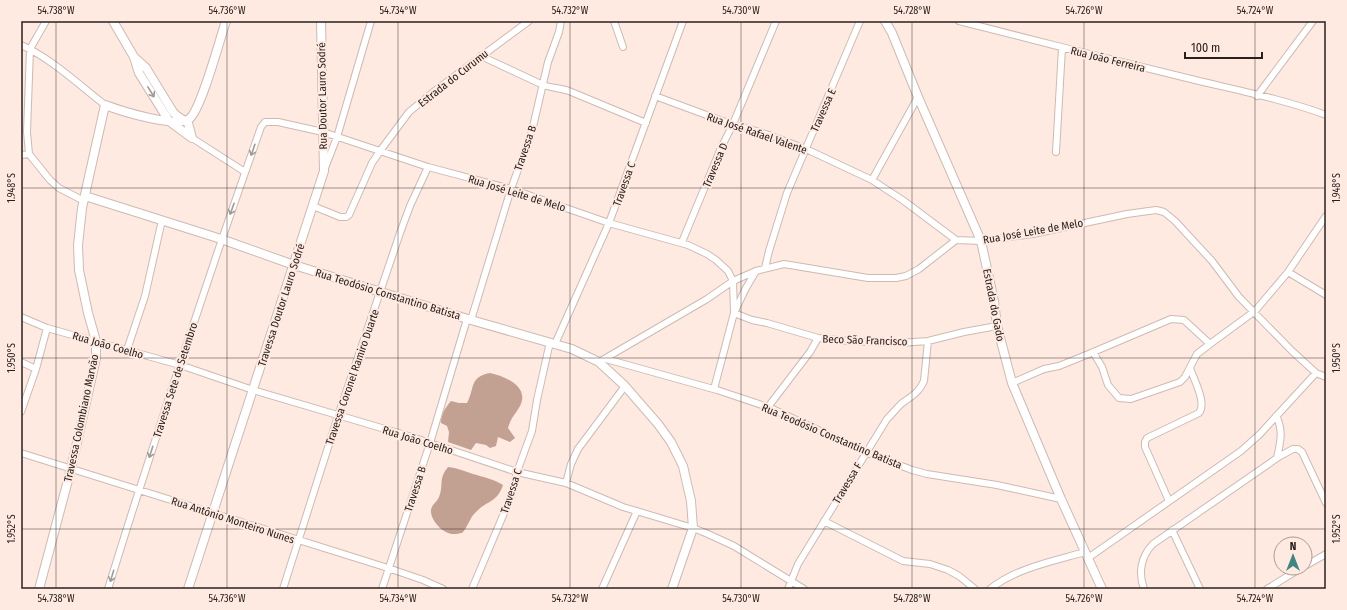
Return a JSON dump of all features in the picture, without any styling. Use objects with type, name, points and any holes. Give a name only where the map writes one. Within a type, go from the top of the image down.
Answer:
[{"type":"street","points":[[21,155],[29,154],[27,132],[30,49],[46,21]]},
{"type":"street","points":[[113,21],[134,58],[138,73],[169,121],[192,138],[245,172]]},
{"type":"street","points":[[21,45],[30,49],[58,68],[105,105],[131,113],[169,121],[186,120],[191,117],[197,108],[226,21]]},
{"type":"street","name":"Rua Doutor Lauro Sodré","points":[[321,21],[324,171]]},
{"type":"street","name":"Travessa Doutor Lauro Sodré","points":[[188,589],[324,171],[337,137],[371,21]]},
{"type":"street","name":"Estrada do Curumu","points":[[313,206],[340,217],[349,215],[372,163],[409,112],[432,93],[529,21]]},
{"type":"street","name":"Travessa B","points":[[382,589],[511,189],[532,131],[548,62],[559,32],[561,21]]},
{"type":"street","points":[[614,21],[623,47]]},
{"type":"street","name":"Travessa C","points":[[472,589],[508,506],[517,472],[532,431],[537,400],[552,343],[609,223],[683,21]]},
{"type":"street","name":"Travessa D","points":[[682,242],[776,21]]},
{"type":"street","name":"Travessa E","points":[[765,268],[768,251],[787,192],[860,21]]},
{"type":"street","name":"Estrada do Gado","points":[[885,21],[892,33],[980,241],[994,301],[997,326],[1012,383],[1061,499],[1102,589]]},
{"type":"street","name":"Rua João Ferreira","points":[[959,21],[1314,110],[1326,115]]},
{"type":"street","points":[[1257,96],[1313,21]]},
{"type":"street","points":[[1056,152],[1062,48]]},
{"type":"street","points":[[481,56],[543,85],[569,91],[646,123]]},
{"type":"street","points":[[134,58],[146,68],[173,112],[177,116],[186,120],[190,126],[192,138]]},
{"type":"street","name":"Rua José Rafael Valente","points":[[655,96],[806,148],[872,180],[904,201],[956,240]]},
{"type":"street","points":[[872,180],[918,97]]},
{"type":"street","name":"Travessa Colombiano Marvão","points":[[39,589],[71,469],[96,358],[96,341],[88,313],[79,270],[78,256],[80,225],[105,105]]},
{"type":"street","name":"Rua José Leite de Melo","points":[[261,127],[264,122],[269,121],[323,132],[428,167],[511,189],[609,223],[682,242],[716,260],[728,271],[733,282]]},
{"type":"street","name":"Travessa Sete de Setembro","points":[[108,589],[221,239],[261,127]]},
{"type":"street","name":"Rua Teodósio Constantino Batista","points":[[29,154],[50,180],[59,188],[85,198],[162,220],[294,265],[469,320],[552,343],[603,360],[714,389],[768,407],[866,452],[912,470],[927,474],[996,485],[1061,499]]},
{"type":"street","name":"Travessa Coronel Ramiro Duarte","points":[[283,589],[338,416],[380,292],[410,206],[428,167]]},
{"type":"street","name":"Rua José Leite de Melo","points":[[956,240],[980,241],[1033,234],[1143,211],[1156,210],[1164,212],[1175,221],[1212,261],[1239,297],[1292,351],[1316,373]]},
{"type":"street","points":[[1093,352],[1102,368],[1108,385],[1116,395],[1122,399],[1131,399],[1180,382],[1185,377],[1197,354],[1254,311],[1288,272],[1326,216]]},
{"type":"street","points":[[127,350],[145,296],[162,220]]},
{"type":"street","points":[[672,589],[693,528],[691,501],[683,466],[658,424],[603,360],[707,299],[733,282],[756,271],[784,264],[868,278],[896,278],[906,276],[919,269],[956,240]]},
{"type":"street","points":[[714,389],[734,313],[756,271]]},
{"type":"street","points":[[1288,272],[1326,295]]},
{"type":"street","points":[[733,282],[734,313]]},
{"type":"street","name":"Beco São Francisco","points":[[734,313],[752,320],[818,338],[883,343],[928,341],[997,326]]},
{"type":"street","name":"Rua João Coelho","points":[[21,317],[47,328],[180,365],[253,390],[430,443],[517,472],[566,483],[623,507],[693,528],[734,546],[804,589]]},
{"type":"street","points":[[1012,383],[1044,369],[1059,366],[1164,321],[1177,319],[1184,320],[1210,344]]},
{"type":"street","points":[[21,412],[36,369],[47,328]]},
{"type":"street","points":[[768,407],[810,352],[818,338]]},
{"type":"street","name":"Travessa F","points":[[788,589],[798,564],[887,419],[900,405],[918,392],[922,387],[924,381],[928,341]]},
{"type":"street","points":[[21,362],[36,369]]},
{"type":"street","points":[[1169,501],[1144,443],[1147,438],[1199,413],[1201,410],[1202,400],[1190,368]]},
{"type":"street","points":[[990,589],[1001,581],[1017,573],[1086,555],[1169,501],[1241,451],[1259,435],[1316,373],[1326,377]]},
{"type":"street","points":[[566,483],[571,464],[578,449],[625,386]]},
{"type":"street","points":[[1276,416],[1279,422],[1281,435],[1277,458]]},
{"type":"street","points":[[1144,589],[1141,574],[1145,554],[1153,544],[1277,458],[1293,449],[1300,450],[1326,503]]},
{"type":"street","name":"Rua Antônio Monteiro Nunes","points":[[21,453],[388,568],[423,580],[443,589]]},
{"type":"street","points":[[602,589],[637,511]]},
{"type":"street","points":[[824,521],[903,561],[930,564],[948,570],[959,576],[975,589]]},
{"type":"street","points":[[1172,530],[1200,589]]},
{"type":"street","points":[[1313,561],[1326,554]]},
{"type":"street","points":[[1267,589],[1289,576]]},
{"type":"shaded area","points":[[490,373],[509,380],[519,388],[522,393],[520,406],[508,428],[515,438],[510,442],[498,437],[496,446],[490,448],[486,445],[476,443],[471,450],[448,442],[449,432],[447,426],[441,423],[445,409],[451,401],[467,403],[476,380],[483,375]]},
{"type":"shaded area","points":[[448,467],[488,478],[503,485],[501,491],[495,498],[473,515],[462,533],[456,534],[443,531],[436,523],[431,513],[432,506],[439,497],[443,475]]}]
